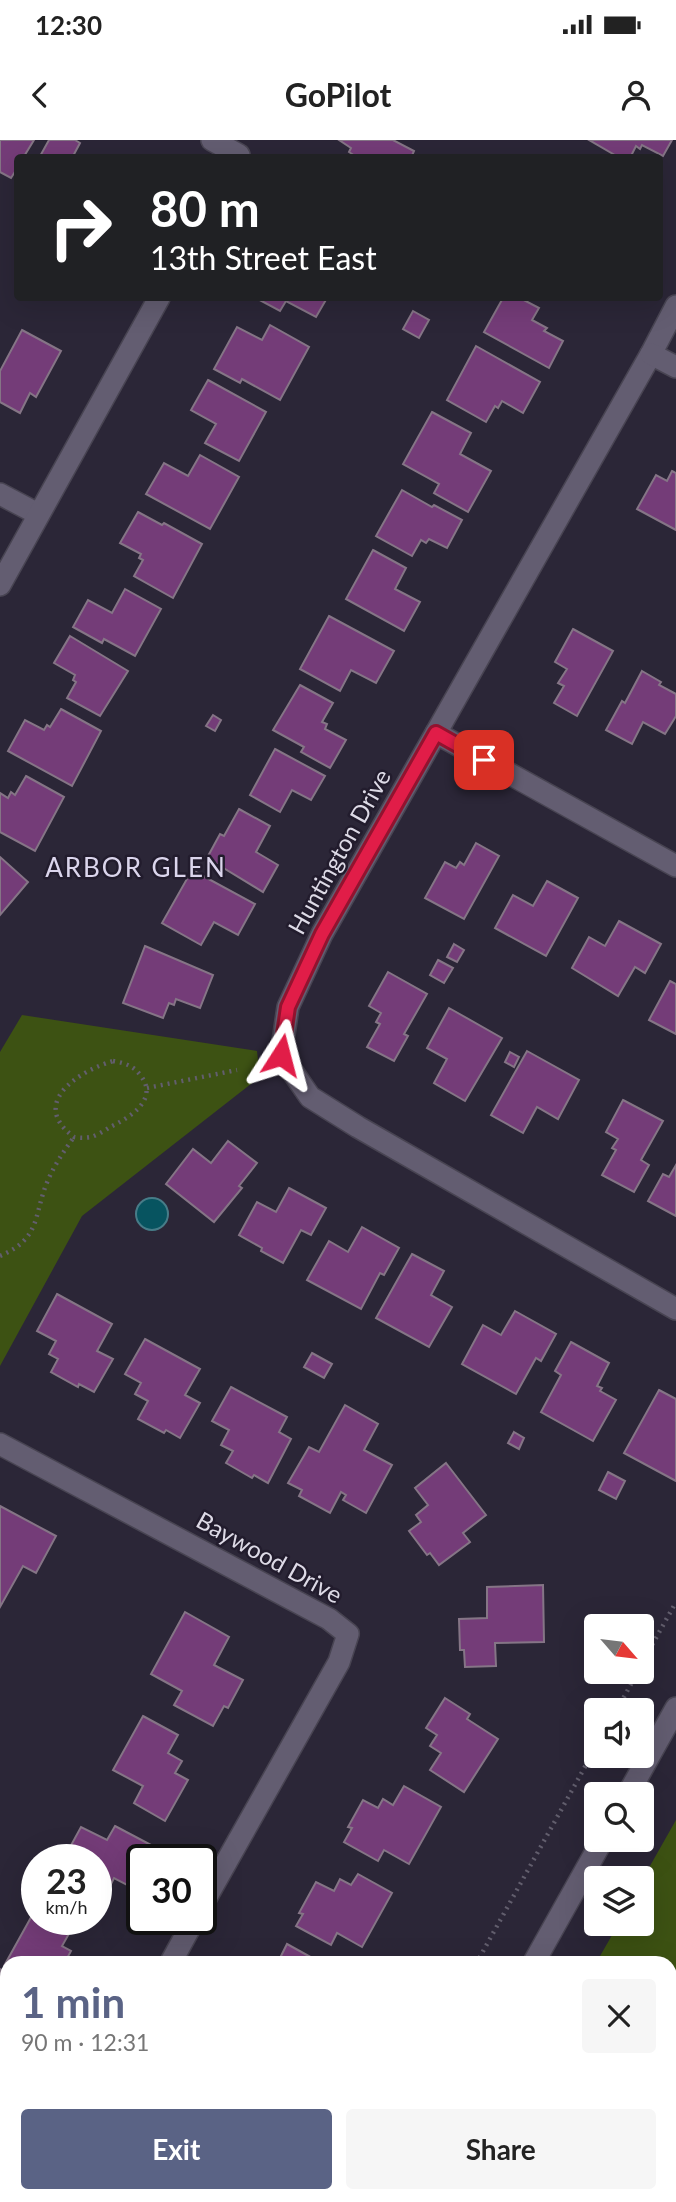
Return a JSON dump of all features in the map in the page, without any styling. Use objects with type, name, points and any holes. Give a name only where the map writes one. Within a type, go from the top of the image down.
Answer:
[{"type":"street","points":[[212,140],[241,151]]},
{"type":"street","points":[[0,585],[157,301]]},
{"type":"street","name":"Huntington Drive","points":[[676,306],[322,934],[288,1007],[281,1055],[310,1097],[676,1309]]},
{"type":"street","points":[[651,354],[676,367]]},
{"type":"street","points":[[0,494],[38,514]]},
{"type":"street","points":[[436,733],[676,866]]},
{"type":"street","name":"Baywood Drive","points":[[0,1444],[329,1619],[348,1634],[339,1662],[217,1879]]},
{"type":"street","points":[[635,1782],[676,1709]]},
{"type":"street","points":[[537,1956],[596,1852]]},
{"type":"street","points":[[174,1956],[186,1935]]},
{"type":"path","points":[[113,1061],[124,1062],[133,1067],[147,1088],[146,1097],[139,1108],[128,1118],[92,1137],[74,1137],[65,1129],[57,1112],[58,1101],[69,1082],[89,1070],[113,1061]]},
{"type":"path","points":[[147,1088],[237,1069]]},
{"type":"path","points":[[0,1256],[17,1249],[30,1233],[55,1163],[74,1137]]},
{"type":"path","points":[[654,1641],[676,1602]]},
{"type":"path","points":[[480,1956],[584,1768]]},
{"type":"green space","points":[[22,1015],[257,1051],[260,1077],[82,1216],[0,1366],[0,1052]]},
{"type":"green space","points":[[676,1820],[676,1956],[600,1956],[612,1936],[654,1936],[654,1866],[650,1866]]},
{"type":"water","points":[[152,1198],[163,1203],[168,1214],[163,1225],[152,1230],[141,1225],[136,1214],[141,1203]]},
{"type":"building","points":[[0,140],[34,140],[25,154],[14,154],[14,173],[11,178],[0,172]]},
{"type":"building","points":[[49,140],[75,140],[80,143],[74,154],[41,154]]},
{"type":"building","points":[[339,140],[393,140],[414,151],[413,154],[352,154],[349,152],[351,148]]},
{"type":"building","points":[[589,140],[672,140],[663,156],[642,145],[640,149],[636,146],[632,154],[613,154]]},
{"type":"building","points":[[262,301],[286,301],[280,311]]},
{"type":"building","points":[[286,301],[325,301],[316,317]]},
{"type":"building","points":[[501,301],[526,301],[539,308],[532,320],[547,328],[544,331],[563,341],[549,368],[484,332]]},
{"type":"building","points":[[413,311],[429,320],[419,338],[403,329]]},
{"type":"building","points":[[270,325],[309,347],[280,400],[242,379],[240,383],[214,369],[237,327],[262,340]]},
{"type":"building","points":[[22,330],[61,351],[36,397],[30,393],[20,413],[0,402],[0,371]]},
{"type":"building","points":[[476,346],[540,382],[523,413],[502,401],[498,408],[495,406],[486,422],[447,400]]},
{"type":"building","points":[[208,380],[266,412],[239,461],[205,443],[216,424],[191,410]]},
{"type":"building","points":[[432,412],[471,433],[460,454],[491,471],[468,512],[434,493],[439,484],[403,464]]},
{"type":"building","points":[[200,455],[239,477],[210,529],[146,494],[164,463],[188,476]]},
{"type":"building","points":[[672,471],[676,473],[676,530],[637,509],[656,475],[667,481]]},
{"type":"building","points":[[402,490],[462,520],[447,548],[429,539],[426,543],[421,540],[412,556],[376,536]]},
{"type":"building","points":[[138,512],[202,544],[173,598],[134,576],[143,560],[139,558],[141,554],[120,543]]},
{"type":"building","points":[[373,550],[406,568],[395,589],[420,602],[404,631],[346,599]]},
{"type":"building","points":[[125,589],[161,609],[135,656],[104,639],[102,643],[73,627],[88,600],[112,613]]},
{"type":"building","points":[[329,616],[394,651],[376,683],[351,670],[340,691],[300,669]]},
{"type":"building","points":[[573,629],[613,651],[577,716],[554,703],[564,686],[558,683],[567,669],[555,662]]},
{"type":"building","points":[[70,636],[128,671],[100,716],[67,698],[76,682],[73,680],[75,675],[54,663]]},
{"type":"building","points":[[642,671],[676,694],[676,716],[665,734],[643,722],[632,744],[606,730],[622,701],[625,703]]},
{"type":"building","points":[[300,685],[333,703],[322,722],[327,724],[325,729],[346,740],[330,768],[301,752],[304,747],[273,730]]},
{"type":"building","points":[[61,709],[101,731],[72,786],[8,751],[25,720],[44,730],[47,725],[50,727]]},
{"type":"building","points":[[213,715],[221,720],[215,731],[206,726]]},
{"type":"building","points":[[275,749],[325,776],[311,800],[292,790],[280,812],[250,795]]},
{"type":"building","points":[[26,776],[64,797],[35,851],[0,832],[0,793],[8,798],[11,792],[15,795]]},
{"type":"building","points":[[239,809],[270,826],[256,852],[278,865],[263,892],[207,858],[220,834],[224,836]]},
{"type":"building","points":[[476,843],[499,856],[464,919],[425,898],[445,862],[456,868],[460,862],[464,865]]},
{"type":"building","points":[[0,857],[28,882],[0,915]]},
{"type":"building","points":[[192,870],[255,904],[238,935],[214,922],[201,945],[162,923]]},
{"type":"building","points":[[547,881],[578,898],[546,956],[495,928],[513,895],[533,906]]},
{"type":"building","points":[[619,921],[661,944],[645,973],[635,967],[618,996],[572,968],[589,937],[605,946]]},
{"type":"building","points":[[454,944],[464,950],[457,962],[447,957]]},
{"type":"building","points":[[145,946],[213,975],[200,1008],[176,999],[174,1005],[169,1003],[163,1018],[123,1003]]},
{"type":"building","points":[[438,960],[453,968],[444,983],[430,975]]},
{"type":"building","points":[[388,972],[427,994],[404,1034],[408,1036],[394,1061],[367,1047],[380,1024],[376,1022],[381,1013],[369,1006]]},
{"type":"building","points":[[670,981],[676,984],[676,1034],[649,1020]]},
{"type":"building","points":[[449,1008],[502,1038],[465,1101],[434,1083],[447,1059],[427,1048]]},
{"type":"building","points":[[527,1051],[579,1080],[558,1119],[537,1107],[523,1133],[491,1115]]},
{"type":"building","points":[[510,1052],[519,1057],[514,1067],[505,1062]]},
{"type":"building","points":[[623,1100],[663,1121],[641,1160],[649,1165],[634,1192],[602,1175],[616,1150],[612,1148],[618,1139],[606,1132]]},
{"type":"building","points":[[228,1141],[257,1163],[239,1186],[242,1188],[214,1222],[166,1184],[193,1149],[211,1163]]},
{"type":"building","points":[[676,1165],[676,1216],[648,1201],[663,1174],[669,1177]]},
{"type":"building","points":[[289,1188],[326,1208],[311,1235],[301,1230],[283,1263],[239,1235],[257,1202],[276,1212]]},
{"type":"building","points":[[362,1227],[399,1248],[384,1275],[380,1273],[361,1309],[307,1280],[329,1241],[348,1252]]},
{"type":"building","points":[[412,1254],[444,1271],[431,1295],[452,1307],[429,1347],[376,1318]]},
{"type":"building","points":[[57,1294],[112,1324],[97,1351],[113,1359],[94,1392],[79,1384],[78,1387],[51,1372],[58,1359],[49,1354],[56,1341],[37,1331]]},
{"type":"building","points":[[515,1311],[556,1334],[541,1361],[536,1358],[516,1394],[462,1364],[483,1325],[501,1335]]},
{"type":"building","points":[[145,1339],[200,1369],[185,1395],[200,1403],[180,1438],[138,1419],[148,1401],[135,1394],[141,1383],[125,1374]]},
{"type":"building","points":[[571,1342],[609,1363],[597,1386],[602,1388],[600,1391],[616,1400],[593,1441],[541,1412],[561,1375],[555,1371]]},
{"type":"building","points":[[312,1353],[332,1364],[324,1378],[304,1367]]},
{"type":"building","points":[[231,1387],[287,1417],[279,1432],[291,1439],[268,1483],[254,1475],[252,1478],[226,1463],[233,1451],[221,1445],[229,1430],[212,1421]]},
{"type":"building","points":[[659,1390],[676,1399],[676,1481],[624,1453]]},
{"type":"building","points":[[345,1405],[378,1424],[364,1450],[392,1465],[366,1513],[343,1500],[346,1495],[341,1492],[330,1513],[299,1496],[302,1490],[288,1483],[309,1447],[319,1452]]},
{"type":"building","points":[[514,1432],[524,1438],[519,1449],[508,1443]]},
{"type":"building","points":[[446,1463],[486,1515],[463,1533],[470,1542],[439,1565],[430,1553],[427,1555],[409,1531],[421,1522],[416,1515],[428,1505],[415,1488]]},
{"type":"building","points":[[608,1472],[625,1481],[616,1499],[599,1490]]},
{"type":"building","points":[[0,1506],[56,1536],[36,1573],[23,1566],[0,1607]]},
{"type":"building","points":[[543,1585],[544,1642],[495,1643],[496,1666],[465,1667],[464,1650],[460,1650],[459,1619],[487,1618],[487,1587]]},
{"type":"building","points":[[185,1612],[229,1637],[214,1665],[243,1680],[228,1708],[224,1706],[213,1726],[174,1705],[182,1691],[151,1674]]},
{"type":"building","points":[[445,1698],[470,1714],[467,1719],[498,1739],[464,1792],[430,1770],[441,1753],[430,1746],[437,1735],[426,1728]]},
{"type":"building","points":[[143,1716],[178,1735],[168,1753],[182,1761],[175,1773],[188,1780],[165,1821],[134,1803],[143,1786],[113,1770]]},
{"type":"building","points":[[404,1786],[441,1807],[409,1864],[384,1850],[378,1861],[344,1842],[352,1828],[348,1827],[363,1800],[378,1808],[383,1799],[393,1805]]},
{"type":"building","points":[[115,1826],[149,1844],[126,1844],[126,1884],[114,1878],[112,1882],[112,1844],[72,1844],[81,1827],[107,1840]]},
{"type":"building","points":[[358,1874],[392,1893],[362,1947],[337,1933],[331,1945],[296,1926],[303,1914],[299,1913],[316,1882],[334,1891],[340,1879],[351,1885]]},
{"type":"building","points":[[21,1935],[68,1935],[62,1946],[71,1951],[68,1956],[10,1956]]},
{"type":"building","points":[[287,1944],[309,1956],[281,1956]]},
{"type":"district","name":"ARBOR GLEN","points":[[136,868]]},
{"type":"route","points":[[281,1055],[288,1007],[322,934],[436,733],[484,760]]}]
